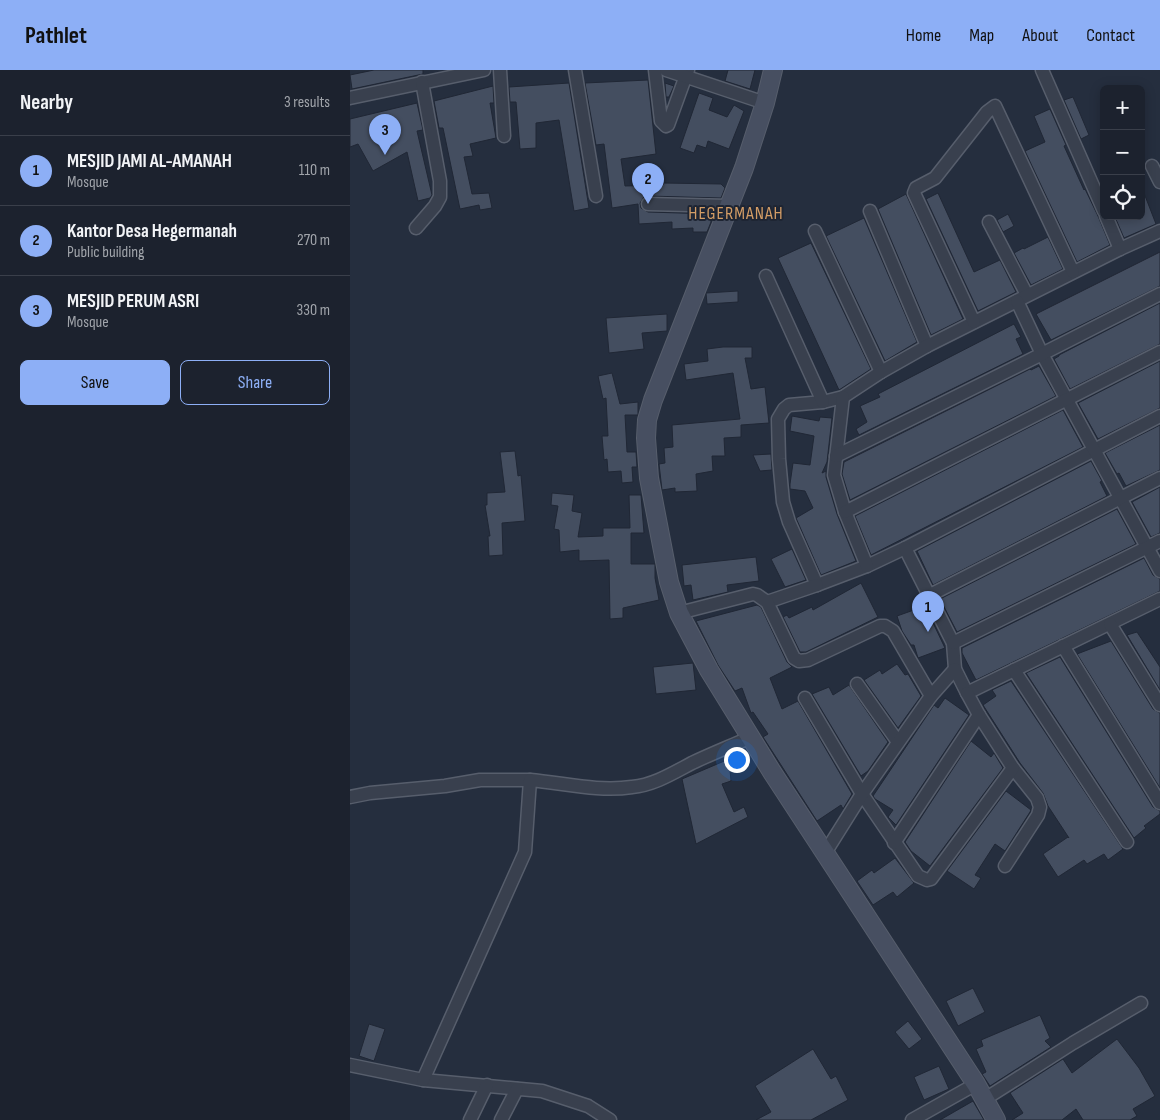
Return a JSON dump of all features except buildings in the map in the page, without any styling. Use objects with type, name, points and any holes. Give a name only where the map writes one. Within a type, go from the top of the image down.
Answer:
[{"type":"street","points":[[350,98],[484,70]]},
{"type":"street","points":[[500,70],[504,136]]},
{"type":"street","points":[[575,70],[596,196]]},
{"type":"street","points":[[655,70],[661,121],[666,126],[687,74]]},
{"type":"street","points":[[666,70],[687,74],[765,103]]},
{"type":"street","points":[[773,70],[765,103],[744,168],[655,393],[648,420],[646,438],[649,478],[669,582],[679,613],[709,670],[825,854],[981,1092],[996,1120]]},
{"type":"street","points":[[1042,70],[1100,202]]},
{"type":"street","points":[[416,228],[435,206],[440,197],[440,181],[422,82]]},
{"type":"street","points":[[974,322],[914,193],[916,188],[935,178],[987,112],[995,106],[1073,272]]},
{"type":"street","points":[[1152,166],[1160,182]]},
{"type":"street","points":[[648,204],[729,206]]},
{"type":"street","points":[[870,211],[927,346]]},
{"type":"street","points":[[1108,220],[1120,249]]},
{"type":"street","points":[[989,222],[1022,298],[1042,354],[1160,571]]},
{"type":"street","points":[[815,231],[881,372]]},
{"type":"street","points":[[817,585],[782,502],[778,419],[784,409],[789,405],[823,402],[844,397],[881,372],[927,346],[1073,272],[1160,231]]},
{"type":"street","points":[[766,276],[823,402]]},
{"type":"street","points":[[836,456],[1160,294]]},
{"type":"street","points":[[845,512],[1160,352]]},
{"type":"street","points":[[844,397],[834,475],[845,512],[867,566]]},
{"type":"street","points":[[767,602],[867,566],[1160,416]]},
{"type":"street","points":[[930,595],[1160,478]]},
{"type":"street","points":[[953,643],[1160,541]]},
{"type":"street","points":[[905,548],[953,643],[956,669],[967,693],[1013,768],[1036,798],[1040,808],[1038,815],[1005,866]]},
{"type":"street","points":[[679,613],[752,594],[757,595],[767,602],[794,658],[799,661],[808,660],[880,626],[889,627],[931,696]]},
{"type":"street","points":[[967,693],[1160,600]]},
{"type":"street","points":[[1110,624],[1160,705]]},
{"type":"street","points":[[1063,646],[1160,803]]},
{"type":"street","points":[[825,854],[862,794],[898,742],[931,696],[956,669]]},
{"type":"street","points":[[1014,670],[1127,842]]},
{"type":"street","points":[[857,684],[898,742]]},
{"type":"street","points":[[805,698],[862,794],[894,842],[918,876],[927,880],[931,879],[1013,768]]},
{"type":"street","points":[[894,842],[979,715]]},
{"type":"street","points":[[350,797],[370,792],[445,786],[480,780],[530,780],[610,789],[634,787],[669,776],[751,737]]},
{"type":"street","points":[[423,1080],[525,852],[530,780]]},
{"type":"street","points":[[912,1120],[981,1092],[1073,1043],[1141,1003]]},
{"type":"street","points":[[350,1065],[423,1080],[542,1091],[588,1106],[610,1120]]},
{"type":"street","points":[[470,1120],[487,1085]]},
{"type":"street","points":[[501,1120],[517,1089]]},
{"type":"place","name":"MESJID PERUM ASRI","points":[[385,155]]},
{"type":"place","name":"Kantor Desa Hegermanah","points":[[648,204]]},
{"type":"place","name":"MESJID JAMI AL-AMANAH","points":[[928,632]]},
{"type":"district","name":"HEGERMANAH","points":[[736,213]]}]
